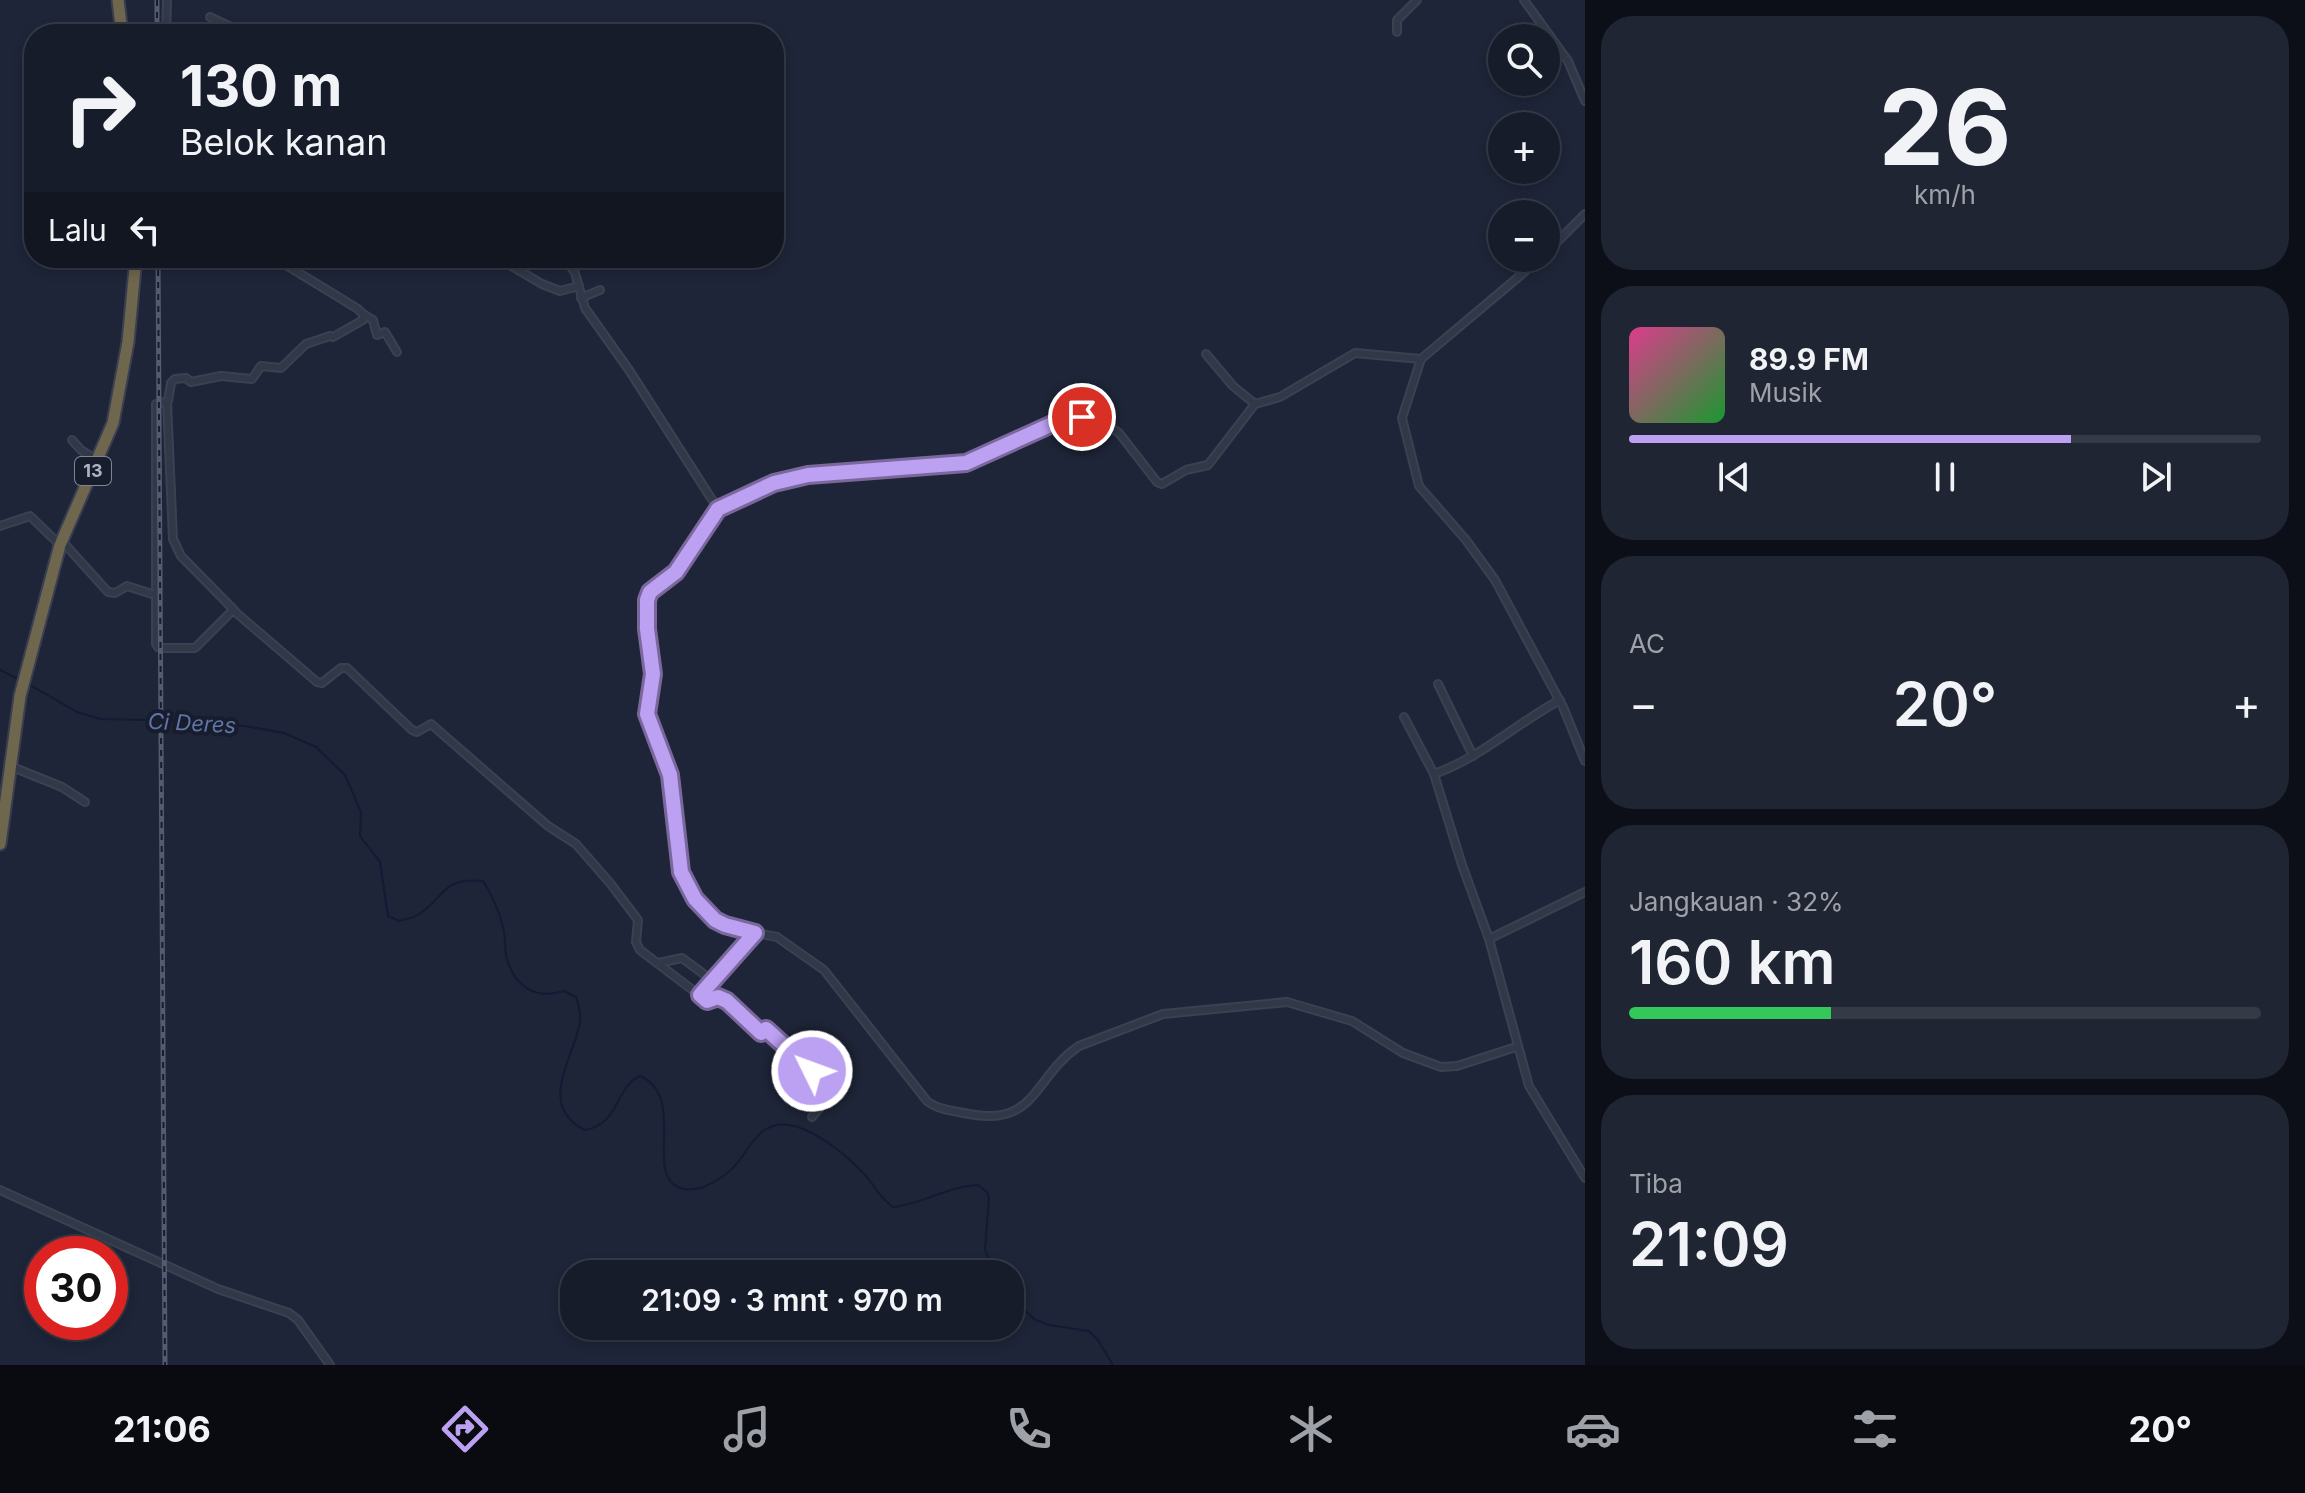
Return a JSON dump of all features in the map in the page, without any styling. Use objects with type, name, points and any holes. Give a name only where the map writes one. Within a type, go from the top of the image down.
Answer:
[{"type":"highway","points":[[118,0],[121,24]]},
{"type":"highway","name":"13","points":[[0,844],[20,696],[61,543],[113,423],[128,342],[135,268]]},
{"type":"street","points":[[166,24],[167,0]]},
{"type":"street","points":[[1397,32],[1397,20],[1417,0]]},
{"type":"street","points":[[1524,0],[1568,61],[1585,101]]},
{"type":"street","points":[[210,17],[225,24]]},
{"type":"street","points":[[1560,239],[1585,214]]},
{"type":"street","points":[[290,268],[373,320],[377,335],[384,331],[388,334],[397,352]]},
{"type":"street","points":[[515,268],[560,291],[579,286]]},
{"type":"street","points":[[570,268],[591,319],[629,370],[718,509]]},
{"type":"street","points":[[1524,272],[1421,359],[1402,418],[1419,486],[1466,540],[1495,580],[1560,700],[1585,761]]},
{"type":"street","points":[[581,298],[600,290]]},
{"type":"street","points":[[363,314],[360,323],[333,337],[306,344],[281,368],[260,367],[252,379],[221,376],[191,382],[186,378],[175,379],[167,402],[173,539],[181,556],[236,612],[317,682],[322,683],[341,668],[347,668],[412,730],[417,732],[431,724],[548,826],[572,841],[638,920],[636,942],[640,950],[707,1001],[718,997],[727,1001],[761,1033],[766,1029],[833,1092],[812,1117]]},
{"type":"street","points":[[1206,354],[1233,386],[1255,404]]},
{"type":"street","points":[[1421,359],[1352,354],[1294,390],[1255,404],[1208,465],[1186,470],[1162,484],[1157,482],[1119,433],[1098,419],[1082,417],[1050,425],[966,463],[808,475],[774,483],[718,509],[676,572],[653,589],[647,600],[653,674],[647,714],[670,775],[678,862],[688,888],[715,920],[777,937],[824,970],[902,1072],[933,1105],[987,1118],[1017,1111],[1067,1055],[1079,1046],[1163,1014],[1295,1003],[1352,1021],[1403,1053],[1441,1067],[1457,1066],[1516,1047]]},
{"type":"street","points":[[167,402],[155,406],[156,644],[160,648],[195,648],[230,611],[236,612]]},
{"type":"street","points":[[72,440],[81,450],[98,460]]},
{"type":"street","points":[[0,526],[30,516],[108,592],[116,593],[127,586],[155,595]]},
{"type":"street","points":[[1438,684],[1473,756]]},
{"type":"street","points":[[1434,774],[1473,756],[1560,700]]},
{"type":"street","points":[[1404,717],[1434,774],[1489,939],[1524,1073],[1535,1098],[1585,1178]]},
{"type":"street","points":[[10,766],[62,787],[85,802]]},
{"type":"street","points":[[1489,939],[1585,892]]},
{"type":"street","points":[[700,995],[755,933]]},
{"type":"street","points":[[658,963],[682,958],[713,981]]},
{"type":"street","points":[[0,1190],[218,1289],[289,1313],[298,1320],[330,1365]]},
{"type":"waterway","name":"Ci Deres","points":[[0,670],[20,680]]},
{"type":"waterway","name":"Ci Deres","points":[[30,685],[77,712],[100,719],[192,721],[245,726],[284,733],[316,747],[345,775],[361,812],[360,836],[380,862],[388,916],[399,921],[414,917],[451,885],[483,881],[500,915],[507,959],[515,977],[536,992],[564,991],[576,997],[580,1022],[560,1095],[570,1120],[585,1130],[605,1121],[626,1088],[640,1076],[654,1086],[661,1101],[665,1168],[670,1180],[680,1188],[704,1187],[718,1179],[735,1166],[764,1130],[788,1125],[812,1133],[837,1149],[893,1207],[978,1185],[989,1198],[985,1250],[989,1260]]},
{"type":"waterway","name":"Ci Deres","points":[[1024,1309],[1034,1319],[1049,1325],[1089,1331],[1113,1365]]},
{"type":"railway","points":[[157,0],[157,24]]},
{"type":"railway","points":[[158,268],[165,1365]]},
{"type":"route","points":[[812,1071],[766,1029],[761,1033],[727,1001],[718,997],[707,1001],[700,995],[755,933],[715,920],[695,899],[681,872],[670,775],[648,720],[647,706],[653,685],[653,662],[647,629],[650,592],[676,572],[718,509],[759,489],[808,475],[966,463],[1050,425],[1082,417]]}]
